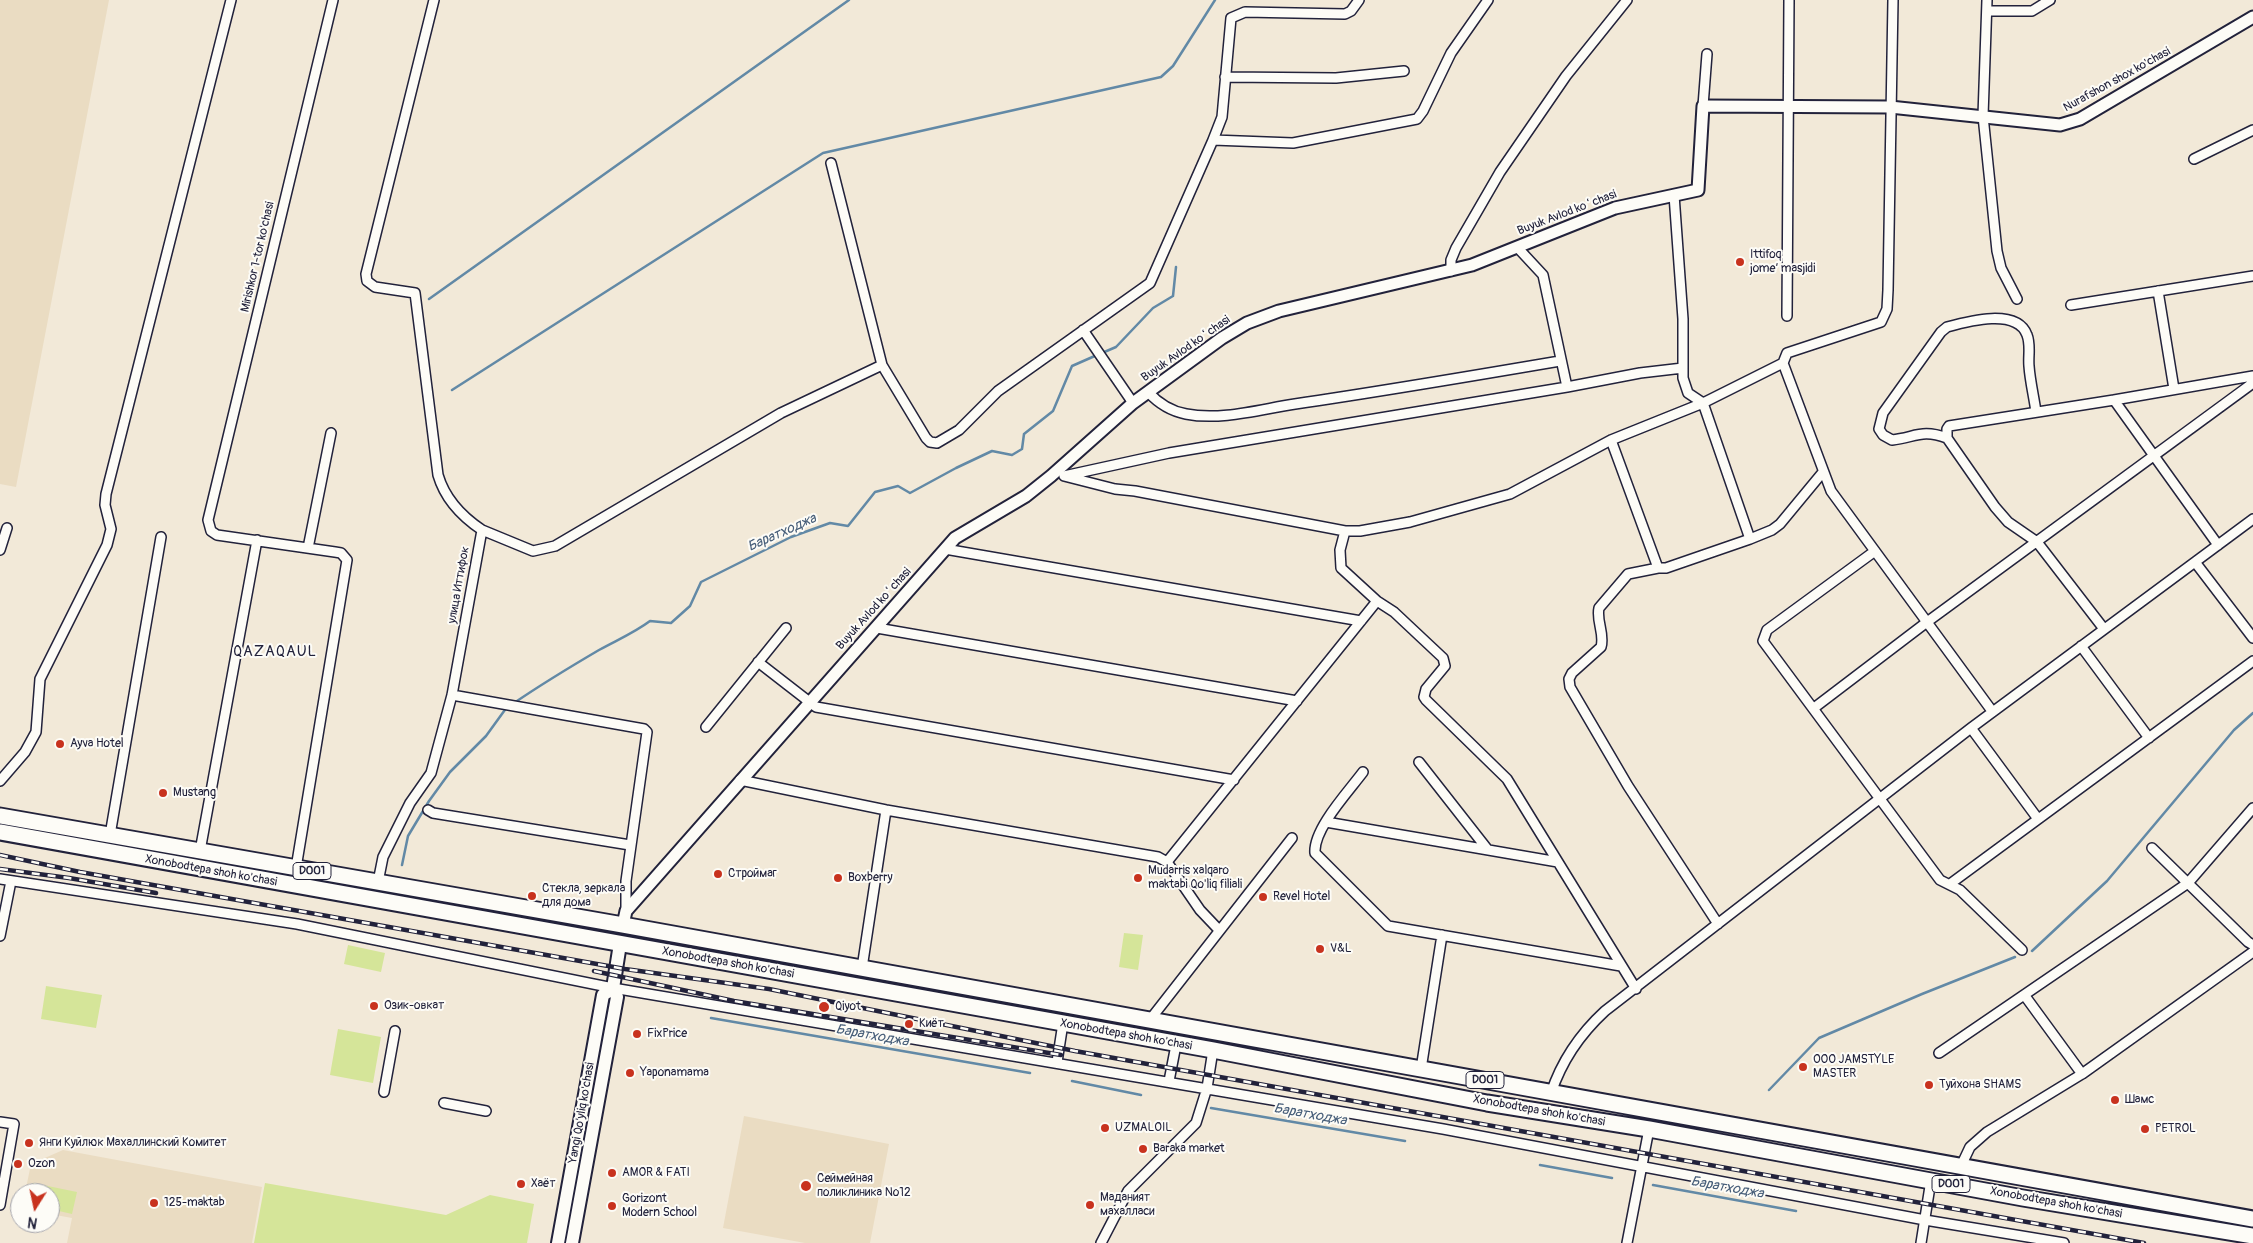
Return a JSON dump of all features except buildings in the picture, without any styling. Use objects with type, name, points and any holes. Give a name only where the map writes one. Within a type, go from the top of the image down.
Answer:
[{"type":"highway","name":"Xonobodtepa shoh ko'chasi","points":[[0,816],[378,882],[625,918],[862,968],[2253,1219]]},
{"type":"highway","name":"Xonobodtepa shoh ko'chasi","points":[[0,832],[1063,1023],[1176,1045],[1213,1050],[1487,1103],[1649,1129],[2022,1198],[2253,1236]]},
{"type":"highway","points":[[620,944],[625,918]]},
{"type":"highway","points":[[979,1008],[982,990]]},
{"type":"highway","points":[[1856,1167],[1859,1148]]},
{"type":"main road","name":"Yangi Qo'yliq ko'chasi","points":[[572,1243],[617,998],[613,988],[620,944]]},
{"type":"main road","name":"Yangi Qo'yliq ko'chasi","points":[[558,1243],[603,995],[613,988]]},
{"type":"street","points":[[0,781],[25,752],[36,732],[40,679],[108,545],[110,529],[105,505],[106,494],[231,0]]},
{"type":"street","name":"Mirishkor 1-tor ko'chasi","points":[[257,540],[217,535],[210,531],[208,520],[333,0]]},
{"type":"street","points":[[434,0],[366,274],[370,286],[415,293],[438,475],[444,493],[467,520],[482,530],[534,551],[555,546],[781,413],[882,365]]},
{"type":"street","points":[[830,163],[882,365],[926,438],[930,442],[936,443],[959,430],[998,391],[1150,283],[1222,117],[1231,18],[1244,12],[1345,14],[1351,11],[1359,0]]},
{"type":"street","points":[[1213,140],[1293,143],[1417,119],[1423,111],[1451,53],[1488,0]]},
{"type":"street","points":[[1451,270],[1451,260],[1456,248],[1500,172],[1566,76],[1627,0]]},
{"type":"street","points":[[1787,316],[1790,106],[1789,0]]},
{"type":"street","points":[[1064,476],[1115,489],[1135,490],[1345,531],[1369,530],[1410,522],[1510,494],[1611,440],[1703,403],[1782,363],[1787,353],[1881,322],[1887,309],[1893,0]]},
{"type":"street","points":[[1987,0],[1983,116],[1997,251],[2002,268],[2017,299]]},
{"type":"street","points":[[1987,11],[2032,11],[2050,0]]},
{"type":"street","name":"Nurafshon shox ko'chasi","points":[[1983,116],[2045,125],[2060,125],[2073,122],[2253,17]]},
{"type":"street","points":[[1707,54],[1703,106],[1890,107],[1983,116]]},
{"type":"street","points":[[1225,77],[1336,78],[1404,71]]},
{"type":"street","name":"Buyuk Avlod koʻchasi","points":[[625,918],[740,780],[955,538],[1026,496],[1052,476],[1133,403],[1222,338],[1263,316],[1472,265],[1615,208],[1698,190],[1703,106]]},
{"type":"street","points":[[2194,159],[2253,130]]},
{"type":"street","points":[[1674,195],[1683,319],[1683,378],[1688,393],[1703,403],[1750,538]]},
{"type":"street","points":[[1517,247],[1543,275],[1567,387]]},
{"type":"street","points":[[2070,304],[2253,276]]},
{"type":"street","points":[[2158,291],[2174,390]]},
{"type":"street","points":[[1947,438],[1933,433],[1921,433],[1892,440],[1883,435],[1879,429],[1883,413],[1941,332],[1947,327],[1996,318],[2013,320],[2022,326],[2028,337],[2028,364],[2036,412]]},
{"type":"street","points":[[1083,330],[1133,403]]},
{"type":"street","points":[[1148,392],[1157,402],[1175,411],[1188,414],[1220,415],[1381,391],[1560,361]]},
{"type":"street","points":[[1782,363],[1831,491],[1992,711]]},
{"type":"street","points":[[1052,476],[1064,476],[1169,452],[1567,387],[1640,373],[1682,368]]},
{"type":"street","points":[[2104,630],[2037,542],[2001,515],[1947,438],[1947,429],[1953,425],[2253,376]]},
{"type":"street","points":[[1814,708],[1927,622],[2253,383]]},
{"type":"street","points":[[2114,400],[2218,545]]},
{"type":"street","points":[[308,548],[331,433]]},
{"type":"street","points":[[1611,440],[1658,568]]},
{"type":"street","points":[[1718,924],[1628,786],[1570,687],[1569,679],[1603,643],[1598,614],[1599,608],[1628,574],[1666,568],[1772,530],[1780,524],[1823,472]]},
{"type":"street","points":[[1551,1093],[1557,1075],[1573,1046],[1585,1030],[1606,1012],[1992,711],[2253,519]]},
{"type":"street","points":[[0,550],[7,528]]},
{"type":"street","name":"улица Иттифок","points":[[378,882],[383,857],[410,803],[431,772],[452,695],[482,530]]},
{"type":"street","points":[[1345,531],[1340,550],[1342,568],[1377,601],[1394,612],[1443,658],[1445,666],[1426,689],[1424,697],[1507,779],[1636,989]]},
{"type":"street","points":[[110,835],[162,537]]},
{"type":"street","points":[[200,851],[257,540],[342,554],[345,556],[347,566],[296,868]]},
{"type":"street","points":[[945,550],[1361,620]]},
{"type":"street","points":[[1875,551],[1764,634],[1763,640],[1940,880],[1960,890],[2022,950]]},
{"type":"street","points":[[2194,562],[2253,638]]},
{"type":"street","points":[[1167,862],[1377,601]]},
{"type":"street","points":[[706,727],[786,628]]},
{"type":"street","points":[[877,628],[1297,701]]},
{"type":"street","points":[[2081,646],[2149,738]]},
{"type":"street","points":[[1950,884],[2253,661]]},
{"type":"street","points":[[758,662],[808,703],[816,707],[1234,780]]},
{"type":"street","points":[[452,695],[640,727],[647,732],[630,844],[625,918]]},
{"type":"street","points":[[1971,728],[2038,820]]},
{"type":"street","points":[[1419,762],[1488,850]]},
{"type":"street","points":[[1363,772],[1326,822],[1316,844],[1315,853],[1388,926],[1621,966]]},
{"type":"street","points":[[740,780],[886,810],[1158,856],[1167,862],[1200,910],[1219,930]]},
{"type":"street","points":[[1939,1053],[2188,883],[2253,808]]},
{"type":"street","points":[[428,810],[433,813],[630,844]]},
{"type":"street","points":[[862,968],[886,810]]},
{"type":"street","points":[[1326,822],[1558,862]]},
{"type":"street","points":[[1149,1021],[1292,838]]},
{"type":"street","points":[[2152,848],[2253,945]]},
{"type":"street","points":[[0,879],[9,887],[297,924],[613,988],[1443,1128],[1925,1220],[2064,1243]]},
{"type":"street","points":[[0,936],[9,887]]},
{"type":"street","points":[[1421,1069],[1442,935]]},
{"type":"street","points":[[1961,1166],[1970,1147],[1988,1132],[2082,1074],[2253,952]]},
{"type":"street","points":[[2025,996],[2082,1074]]},
{"type":"street","points":[[1057,1062],[1063,1023]]},
{"type":"street","points":[[384,1092],[395,1031]]},
{"type":"street","points":[[1169,1081],[1176,1045]]},
{"type":"street","points":[[1101,1243],[1128,1191],[1196,1123],[1207,1088],[1213,1050]]},
{"type":"street","points":[[444,1103],[486,1111]]},
{"type":"street","points":[[0,1122],[14,1124],[0,1206]]},
{"type":"street","points":[[1627,1243],[1649,1129]]},
{"type":"street","points":[[1921,1243],[1931,1180]]},
{"type":"shaded area","points":[[0,0],[109,0],[16,487],[0,484]]},
{"type":"shaded area","name":"Сеймейная поликлиника №12","points":[[744,1116],[889,1144],[870,1243],[805,1243],[723,1228]]},
{"type":"shaded area","name":"125-maktab","points":[[63,1150],[262,1187],[252,1243],[67,1243],[72,1218],[60,1216],[60,1183],[27,1183],[31,1164]]},
{"type":"green space","points":[[1124,933],[1143,935],[1138,970],[1119,967]]},
{"type":"green space","points":[[348,945],[385,953],[381,972],[344,964]]},
{"type":"green space","points":[[46,986],[102,995],[96,1028],[41,1019]]},
{"type":"green space","points":[[338,1029],[381,1037],[373,1083],[330,1075]]},
{"type":"green space","points":[[265,1183],[446,1215],[490,1195],[534,1204],[527,1243],[254,1243]]},
{"type":"green space","points":[[60,1189],[77,1192],[72,1214],[60,1211]]},
{"type":"waterway","points":[[429,299],[849,0]]},
{"type":"waterway","points":[[452,390],[823,153],[1161,77],[1173,66],[1215,0]]},
{"type":"waterway","name":"Баратходжа","points":[[1102,353],[1116,347],[1153,308],[1173,296],[1176,267]]},
{"type":"waterway","name":"Баратходжа","points":[[514,703],[577,663],[650,621],[671,623],[690,606],[701,582],[791,537],[830,523],[848,526],[875,492],[898,486],[910,493],[992,451],[1012,455],[1022,449],[1024,434],[1053,411],[1072,366],[1097,355]]},
{"type":"waterway","name":"Баратходжа","points":[[402,865],[408,836],[429,801],[450,772],[486,736],[507,707]]},
{"type":"waterway","points":[[2032,951],[2107,881],[2234,730],[2253,713]]},
{"type":"waterway","points":[[1769,1090],[1819,1038],[2015,957]]},
{"type":"waterway","name":"Баратходжа","points":[[711,1018],[1030,1073]]},
{"type":"waterway","name":"Баратходжа","points":[[1072,1081],[1141,1095]]},
{"type":"waterway","name":"Баратходжа","points":[[1211,1108],[1405,1141]]},
{"type":"waterway","name":"Баратходжа","points":[[1540,1165],[1612,1178]]},
{"type":"waterway","name":"Баратходжа","points":[[1653,1185],[1796,1211]]},
{"type":"railway","points":[[0,855],[80,872],[625,969],[769,989],[1075,1051],[2144,1243]]},
{"type":"railway","points":[[0,869],[69,878],[156,893]]},
{"type":"railway","points":[[594,971],[734,1001],[1061,1055]]},
{"type":"place","name":"Ittifoq jome’ masjidi","points":[[1740,262]]},
{"type":"place","name":"Ayva Hotel","points":[[60,744]]},
{"type":"place","name":"Mustang","points":[[163,793]]},
{"type":"place","name":"Строймаг","points":[[718,874]]},
{"type":"place","name":"Boxberry","points":[[838,878]]},
{"type":"place","name":"Mudarris xalqaro maktabi Qo'liq filiali","points":[[1138,878]]},
{"type":"place","name":"Стекла, зеркала для дома","points":[[532,896]]},
{"type":"place","name":"Revel Hotel","points":[[1263,897]]},
{"type":"place","name":"V&L","points":[[1320,949]]},
{"type":"place","name":"Озик-овкат","points":[[374,1006]]},
{"type":"place","name":"Qiyot","points":[[824,1007]]},
{"type":"place","name":"Киёт","points":[[909,1024]]},
{"type":"place","name":"FixPrice","points":[[637,1034]]},
{"type":"place","name":"OOO JAMSTYLE MASTER","points":[[1803,1067]]},
{"type":"place","name":"Yaponamama","points":[[630,1073]]},
{"type":"place","name":"Туйхона SHAMS","points":[[1929,1085]]},
{"type":"place","name":"Шамс","points":[[2115,1100]]},
{"type":"place","name":"UZMALOIL","points":[[1105,1128]]},
{"type":"place","name":"PETROL","points":[[2145,1129]]},
{"type":"place","name":"Янги Куйлюк Махаллинский Комитет","points":[[29,1143]]},
{"type":"place","name":"Baraka market","points":[[1143,1149]]},
{"type":"place","name":"Ozon","points":[[18,1164]]},
{"type":"place","name":"AMOR & FATI","points":[[612,1173]]},
{"type":"place","name":"Хаёт","points":[[521,1184]]},
{"type":"place","name":"Сеймейная поликлиника №12","points":[[806,1186]]},
{"type":"place","name":"125-maktab","points":[[154,1203]]},
{"type":"place","name":"Маданият махалласи","points":[[1090,1205]]},
{"type":"place","name":"Gorizont Modern School","points":[[612,1206]]},
{"type":"district","name":"QAZAQAUL","points":[[275,652]]}]
